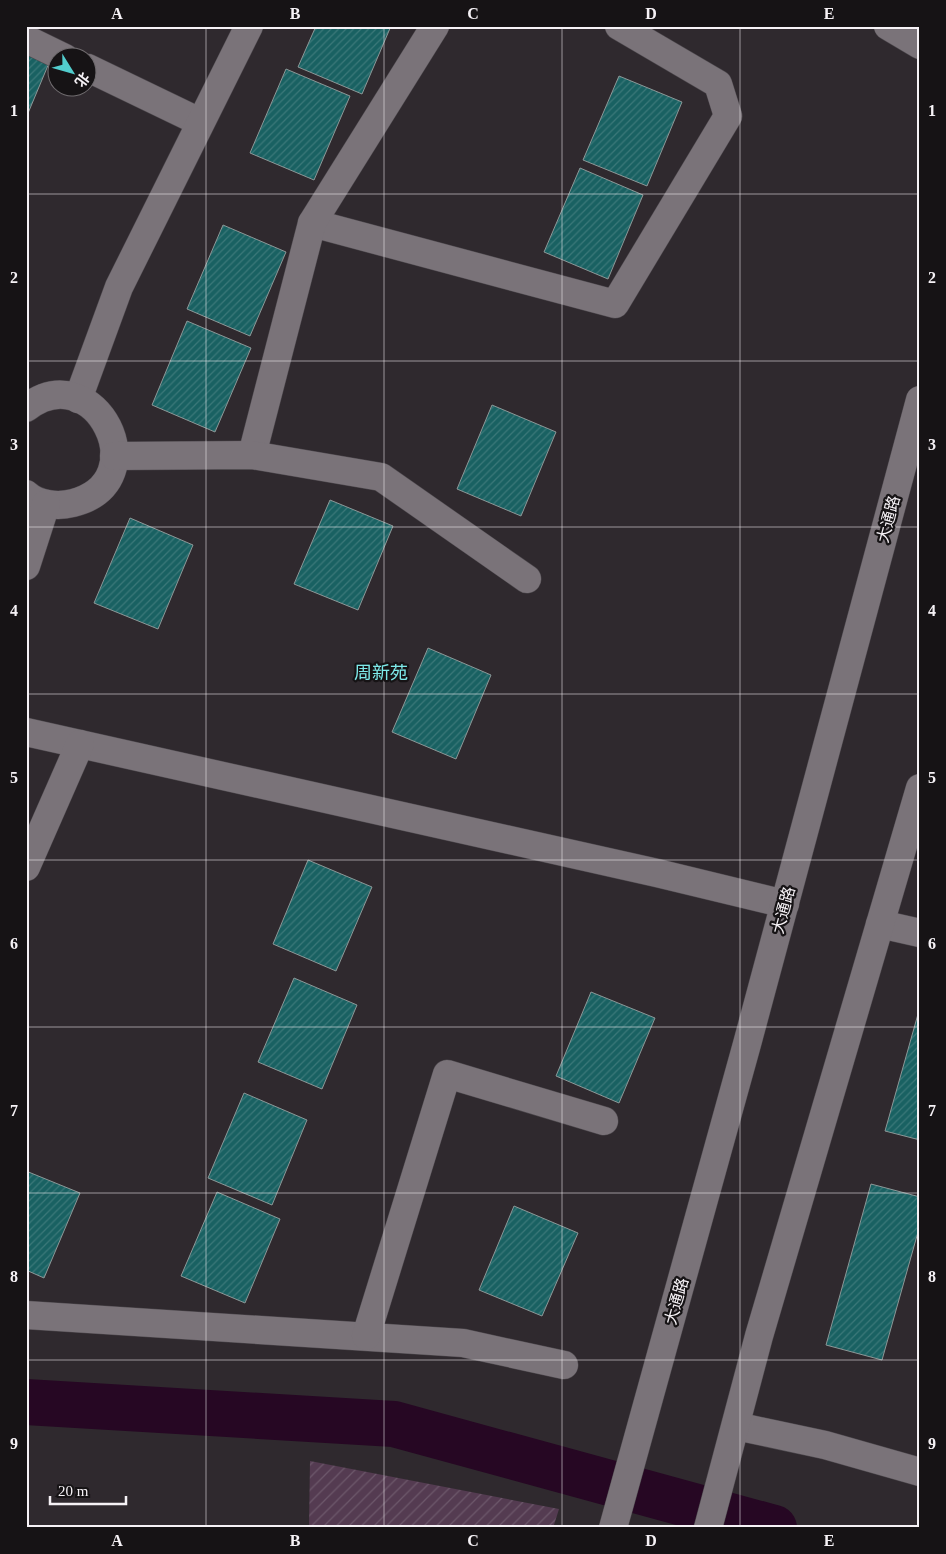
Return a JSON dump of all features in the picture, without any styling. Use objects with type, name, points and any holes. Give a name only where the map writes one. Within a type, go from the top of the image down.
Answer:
[{"type":"street","points":[[78,399],[119,287],[249,26]]},
{"type":"street","points":[[252,455],[312,223],[435,26]]},
{"type":"street","points":[[312,223],[615,304],[728,116],[718,84],[619,26]]},
{"type":"street","points":[[888,26],[920,45]]},
{"type":"street","points":[[26,39],[48,50]]},
{"type":"street","points":[[98,73],[200,122]]},
{"type":"street","points":[[26,408],[44,398],[61,396],[78,399],[93,407],[106,421],[113,438],[114,456],[109,475],[98,490],[83,501],[64,505],[36,499],[26,566]]},
{"type":"street","name":"大通路","points":[[613,1528],[785,904],[920,400]]},
{"type":"street","points":[[114,456],[252,455],[381,477],[527,579]]},
{"type":"street","points":[[26,732],[648,871],[785,904]]},
{"type":"street","points":[[26,867],[80,744]]},
{"type":"street","points":[[708,1528],[759,1336],[920,788]]},
{"type":"street","points":[[880,924],[920,933]]},
{"type":"street","points":[[366,1336],[447,1074],[604,1121]]},
{"type":"street","points":[[26,1315],[463,1343],[564,1365]]},
{"type":"street","points":[[732,1437],[825,1445],[920,1472]]},
{"type":"shaded area","points":[[310,1461],[559,1509],[553,1528],[309,1528]]},
{"type":"building","points":[[316,26],[391,26],[362,94],[298,67]]},
{"type":"building","points":[[26,53],[48,63],[48,65],[26,118]]},
{"type":"building","points":[[286,69],[350,96],[314,180],[250,153]]},
{"type":"building","points":[[619,76],[682,102],[647,186],[583,160]]},
{"type":"building","points":[[580,168],[643,195],[608,279],[544,252]]},
{"type":"building","points":[[223,225],[286,252],[250,336],[187,309]]},
{"type":"building","points":[[187,321],[251,348],[215,432],[152,405]]},
{"type":"building","points":[[492,405],[556,432],[521,516],[457,489]]},
{"type":"building","points":[[330,500],[393,526],[358,610],[294,584]]},
{"type":"building","points":[[130,518],[193,545],[158,629],[94,603]]},
{"type":"building","points":[[428,648],[491,675],[456,759],[392,732]]},
{"type":"building","points":[[308,860],[372,887],[336,971],[273,944]]},
{"type":"building","points":[[294,978],[357,1005],[322,1089],[258,1062]]},
{"type":"building","points":[[591,992],[655,1018],[619,1103],[556,1076]]},
{"type":"building","points":[[920,1007],[920,1140],[885,1131]]},
{"type":"building","points":[[244,1093],[307,1120],[272,1205],[208,1178]]},
{"type":"building","points":[[26,1171],[80,1193],[44,1278],[26,1270]]},
{"type":"building","points":[[871,1184],[920,1197],[920,1225],[882,1360],[826,1345]]},
{"type":"building","points":[[217,1192],[280,1219],[245,1303],[181,1276]]},
{"type":"building","points":[[514,1206],[578,1233],[542,1316],[479,1290]]},
{"type":"waterway","points":[[26,1402],[394,1424],[774,1528]]},
{"type":"district","name":"周新苑","points":[[381,673]]}]
